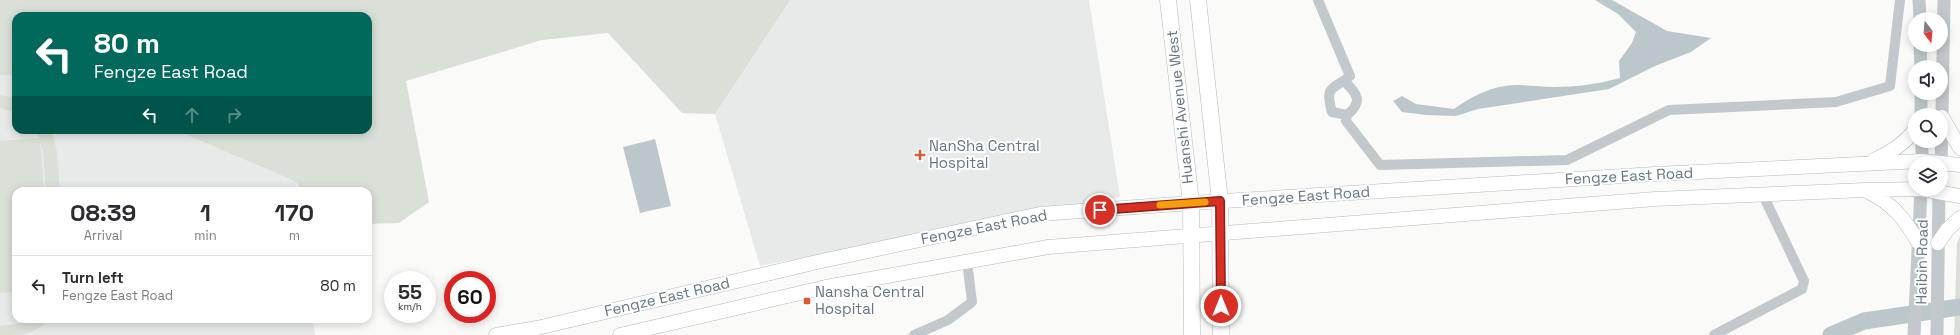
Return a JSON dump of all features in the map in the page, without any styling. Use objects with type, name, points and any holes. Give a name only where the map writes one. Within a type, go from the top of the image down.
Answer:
[{"type":"main road","name":"Huanshi Avenue West","points":[[1168,0],[1191,203],[1192,335]]},
{"type":"main road","name":"Huanshi Avenue West","points":[[1198,0],[1220,201],[1221,335]]},
{"type":"main road","points":[[1948,127],[1960,148]]},
{"type":"main road","points":[[1865,163],[1889,153],[1908,138]]},
{"type":"main road","name":"Fengze East Road","points":[[496,335],[537,328],[817,262],[1040,214],[1220,201],[1655,174],[1865,163],[1908,162]]},
{"type":"main road","name":"Fengze East Road","points":[[1948,167],[1960,166]]},
{"type":"main road","name":"Fengze East Road","points":[[620,335],[826,287],[1048,247],[1191,236],[1220,232],[1655,199],[1908,189]]},
{"type":"main road","points":[[1865,190],[1881,198],[1896,209],[1918,242]]},
{"type":"main road","name":"Fengze East Road","points":[[1948,193],[1960,196]]},
{"type":"main road","points":[[1938,243],[1947,230],[1960,218]]},
{"type":"street","points":[[1318,0],[1350,76],[1344,82],[1333,86],[1329,96],[1330,105],[1332,112],[1340,115],[1348,115]]},
{"type":"street","points":[[1344,82],[1351,88],[1358,101],[1356,108],[1348,115],[1346,121],[1380,165],[1567,160],[1669,110],[1836,102],[1890,86],[1900,0]]},
{"type":"street","points":[[1920,0],[1920,12]]},
{"type":"street","points":[[1942,108],[1944,0]]},
{"type":"street","points":[[1714,335],[1802,289],[1804,280],[1764,195]]},
{"type":"street","points":[[1914,335],[1921,196]]},
{"type":"street","name":"Haibin Road","points":[[1936,335],[1939,196]]},
{"type":"street","points":[[914,335],[948,320],[972,302],[967,261]]},
{"type":"shaded area","points":[[0,0],[790,0],[715,114],[682,113],[608,33],[542,40],[406,81],[429,202],[399,223],[372,224],[372,187],[299,187],[295,181],[184,134],[372,134],[372,12],[12,12],[12,76],[0,75]]},
{"type":"shaded area","name":"NanSha Central Hospital","points":[[789,0],[1089,0],[1120,197],[760,266],[715,114]]},
{"type":"shaded area","points":[[1595,0],[1612,0],[1667,31],[1711,38],[1691,52],[1655,66],[1609,89],[1478,109],[1456,116],[1426,115],[1402,112],[1393,101],[1402,96],[1416,104],[1454,109],[1483,92],[1507,85],[1548,87],[1570,86],[1620,78],[1619,61],[1632,43],[1636,32],[1618,14]]},
{"type":"shaded area","points":[[0,75],[12,76],[12,134],[184,134],[296,181],[297,187],[12,187],[12,323],[314,323],[315,335],[0,335]]},
{"type":"shaded area","points":[[0,95],[12,97],[12,112],[0,108]]},
{"type":"shaded area","points":[[37,134],[52,134],[57,152],[60,187],[46,187],[43,153],[40,140],[44,187],[12,187],[12,292],[0,293],[0,141],[39,138]]},
{"type":"shaded area","points":[[655,139],[671,206],[640,213],[623,147]]},
{"type":"shaded area","points":[[1960,236],[1960,335],[1954,335],[1957,243]]},
{"type":"shaded area","points":[[45,323],[27,333],[0,335],[0,326]]},
{"type":"waterway","points":[[1831,335],[1864,321],[1960,307]]},
{"type":"slow traffic","points":[[1160,205],[1205,202]]},
{"type":"place","name":"NanSha Central Hospital","points":[[920,155]]},
{"type":"place","name":"Nansha Central Hospital","points":[[807,301]]},
{"type":"route","points":[[1100,210],[1220,201],[1221,306]]}]
